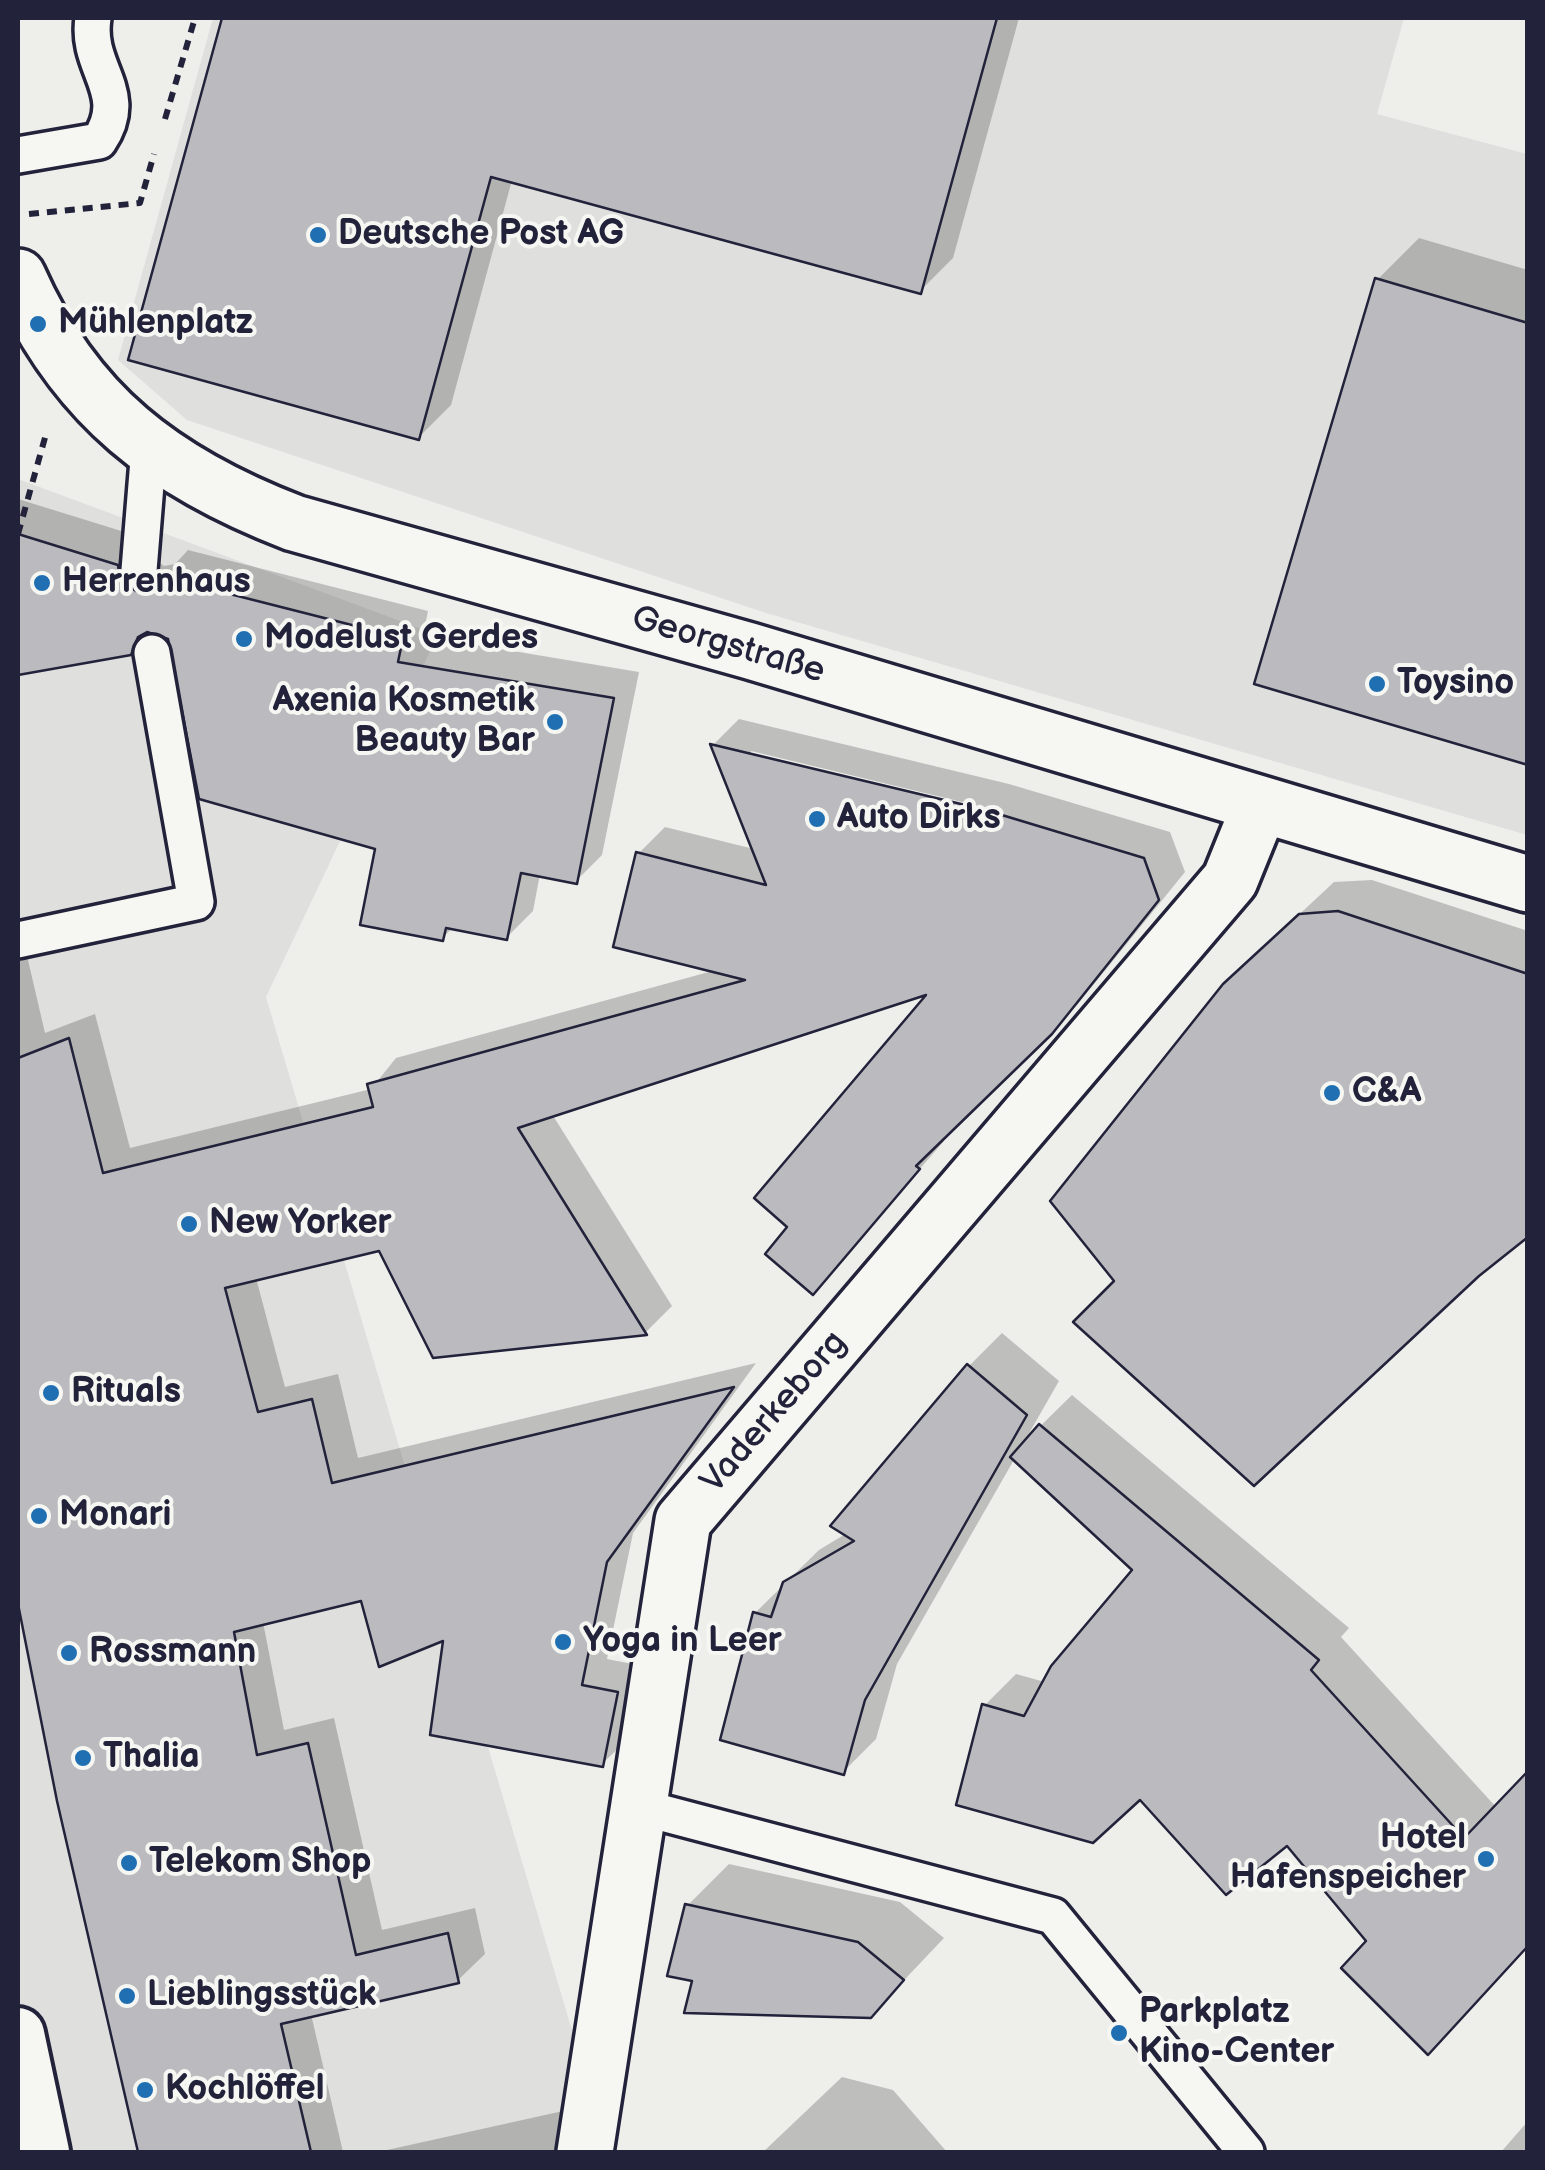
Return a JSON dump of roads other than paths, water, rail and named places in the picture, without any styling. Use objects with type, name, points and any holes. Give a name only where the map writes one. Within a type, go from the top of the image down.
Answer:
[{"type":"main road","name":"Georgstraße","points":[[18,277],[38,324],[87,392],[149,448],[224,496],[294,522],[750,651],[1528,884]]},
{"type":"main road","name":"Vaderkeborg","points":[[585,2152],[682,1521],[1230,880],[1260,806]]},
{"type":"street","points":[[18,2034],[43,2152]]},
{"type":"lane","points":[[18,155],[99,141],[110,124],[114,102],[92,48],[93,18]]},
{"type":"lane","points":[[140,570],[149,448]]},
{"type":"lane","points":[[18,940],[196,902],[152,653]]},
{"type":"lane","points":[[636,1806],[1053,1916],[1246,2152]]},
{"type":"place","name":"Deutsche Post AG","points":[[318,235]]},
{"type":"place","name":"Mühlenplatz","points":[[38,324]]},
{"type":"place","name":"Herrenhaus","points":[[42,583]]},
{"type":"place","name":"Modelust Gerdes","points":[[244,639]]},
{"type":"place","name":"Toysino","points":[[1377,684]]},
{"type":"place","name":"Axenia Kosmetik Beauty Bar","points":[[555,722]]},
{"type":"place","name":"Auto Dirks","points":[[817,819]]},
{"type":"place","name":"C&A","points":[[1332,1093]]},
{"type":"place","name":"New Yorker","points":[[189,1224]]},
{"type":"place","name":"Rituals","points":[[51,1393]]},
{"type":"place","name":"Monari","points":[[39,1516]]},
{"type":"place","name":"Yoga in Leer","points":[[563,1642]]},
{"type":"place","name":"Rossmann","points":[[69,1653]]},
{"type":"place","name":"Thalia","points":[[83,1758]]},
{"type":"place","name":"Hotel Hafenspeicher","points":[[1486,1859]]},
{"type":"place","name":"Telekom Shop","points":[[129,1863]]},
{"type":"place","name":"Lieblingsstück","points":[[127,1996]]},
{"type":"place","name":"Parkplatz Kino-Center","points":[[1119,2033]]},
{"type":"place","name":"Kochlöffel","points":[[145,2090]]}]
